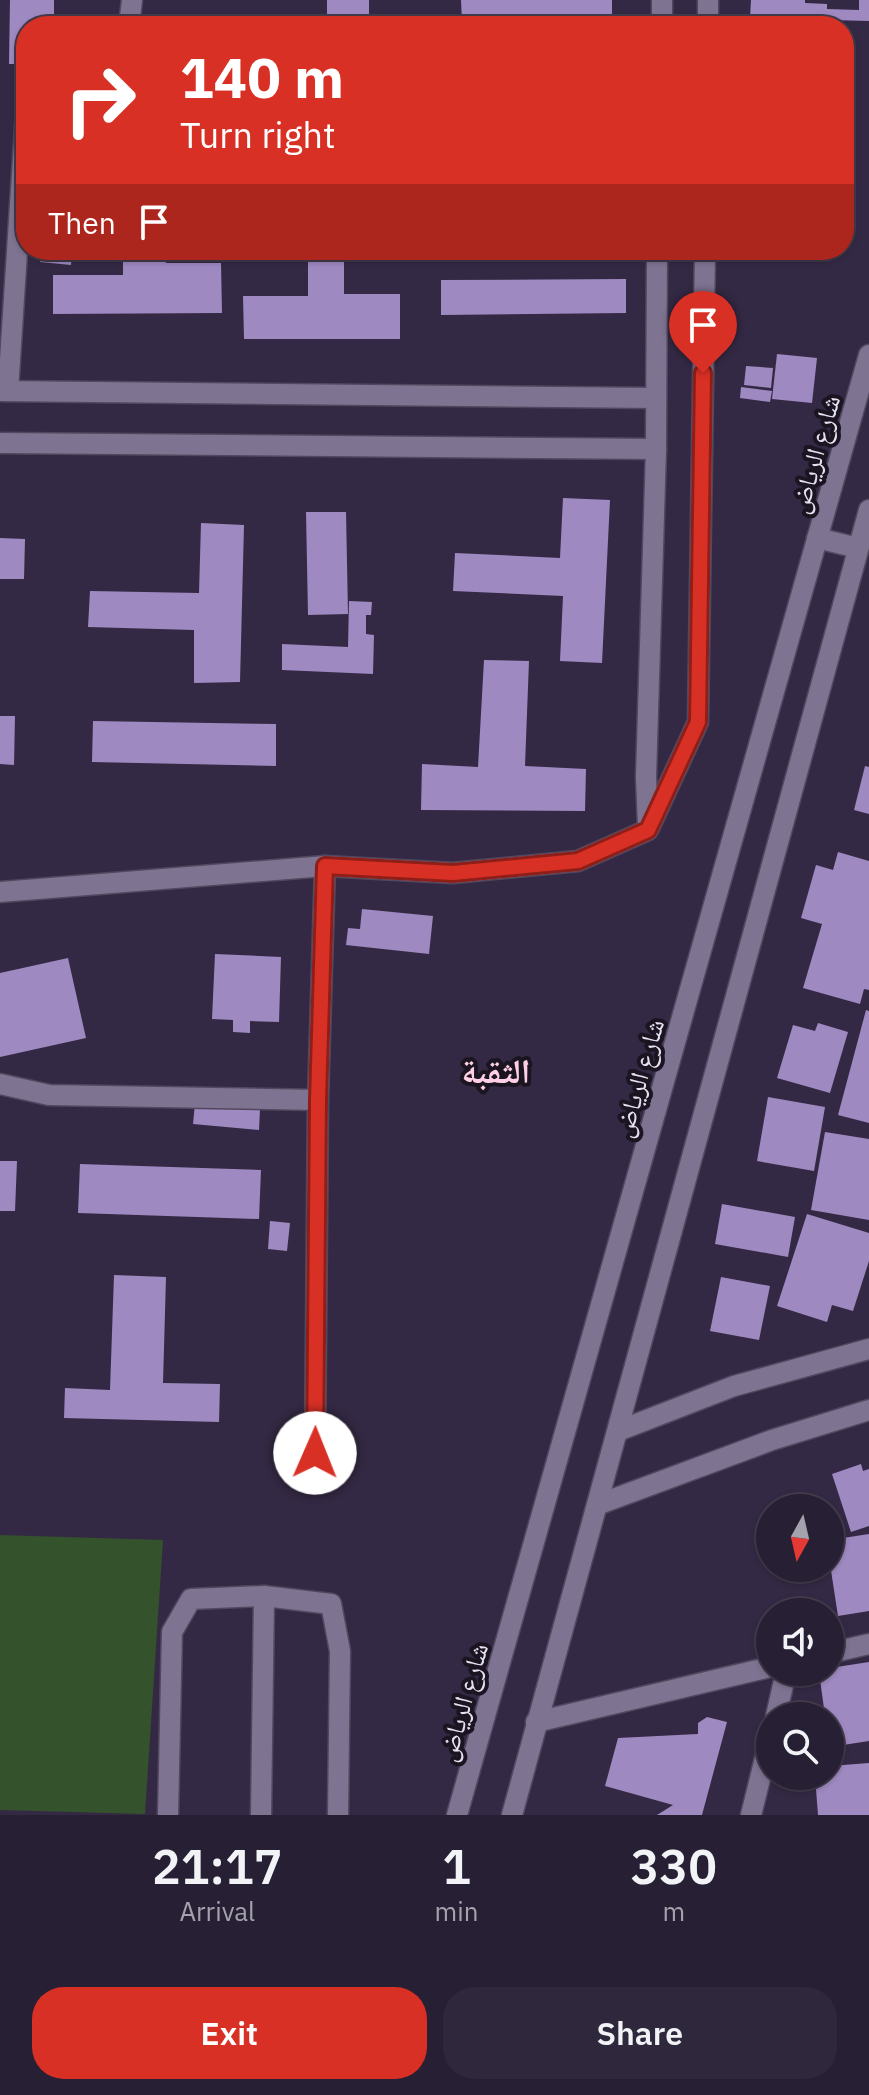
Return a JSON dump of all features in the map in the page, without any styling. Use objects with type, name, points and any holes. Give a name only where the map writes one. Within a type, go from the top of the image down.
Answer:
[{"type":"street","points":[[16,239],[4,391],[655,398]]},
{"type":"street","points":[[648,830],[646,777],[656,449],[657,260]]},
{"type":"street","points":[[0,892],[325,866],[453,873],[578,861],[648,830],[698,722],[705,260]]},
{"type":"street","name":"شارع الرياض","points":[[457,1815],[869,355]]},
{"type":"street","points":[[0,443],[656,449]]},
{"type":"street","points":[[512,1815],[869,510]]},
{"type":"street","points":[[817,538],[858,548]]},
{"type":"street","points":[[315,1453],[318,1100],[325,866]]},
{"type":"street","points":[[0,1084],[49,1095],[318,1100]]},
{"type":"street","points":[[618,1431],[734,1386],[869,1349]]},
{"type":"street","points":[[597,1505],[772,1440],[869,1410]]},
{"type":"street","points":[[261,1815],[264,1596]]},
{"type":"street","points":[[168,1815],[172,1632],[191,1599],[264,1596],[331,1604],[340,1651],[338,1815]]},
{"type":"street","points":[[844,1650],[869,1644]]},
{"type":"street","points":[[536,1722],[756,1670]]},
{"type":"street","points":[[751,1815],[757,1790]]},
{"type":"green space","points":[[0,1535],[163,1540],[145,1814],[0,1810]]},
{"type":"building","points":[[10,0],[54,0],[54,16],[16,16],[16,64],[9,64]]},
{"type":"building","points":[[327,0],[369,0],[369,16],[327,16]]},
{"type":"building","points":[[461,0],[612,0],[612,16],[462,16]]},
{"type":"building","points":[[751,0],[805,0],[805,3],[827,4],[827,9],[859,10],[859,0],[869,0],[869,21],[854,21],[854,16],[750,16]]},
{"type":"building","points":[[40,260],[71,260],[71,265]]},
{"type":"building","points":[[123,260],[221,263],[222,313],[53,314],[53,275],[123,275]]},
{"type":"building","points":[[308,260],[344,260],[344,294],[400,294],[400,339],[244,339],[243,296],[308,296]]},
{"type":"building","points":[[626,279],[626,313],[441,315],[441,280]]},
{"type":"building","points":[[777,354],[817,358],[812,403],[772,399]]},
{"type":"building","points":[[746,366],[773,368],[771,388],[744,385]]},
{"type":"building","points":[[741,387],[772,391],[770,402],[740,398]]},
{"type":"building","points":[[563,498],[610,500],[602,663],[560,661],[563,596],[453,591],[455,553],[560,558]]},
{"type":"building","points":[[306,512],[346,512],[348,614],[308,615]]},
{"type":"building","points":[[201,523],[244,525],[240,682],[194,683],[194,630],[88,627],[90,591],[199,593]]},
{"type":"building","points":[[0,538],[25,539],[24,579],[0,579]]},
{"type":"building","points":[[349,601],[372,602],[371,615],[366,615],[366,634],[374,635],[373,674],[282,670],[282,644],[348,647]]},
{"type":"building","points":[[484,660],[529,661],[525,766],[586,769],[585,811],[421,810],[422,764],[478,767]]},
{"type":"building","points":[[0,716],[15,716],[14,765],[0,764]]},
{"type":"building","points":[[93,721],[276,724],[276,766],[92,762]]},
{"type":"building","points":[[865,766],[869,767],[869,814],[854,810]]},
{"type":"building","points":[[838,852],[869,861],[869,990],[864,989],[860,1004],[803,988],[822,924],[801,918],[816,865],[833,870]]},
{"type":"building","points":[[362,909],[433,916],[429,954],[346,945],[348,928],[360,929]]},
{"type":"building","points":[[215,954],[281,957],[279,1022],[250,1021],[250,1033],[233,1032],[233,1020],[212,1019]]},
{"type":"building","points":[[68,958],[86,1038],[0,1057],[0,973]]},
{"type":"building","points":[[866,1010],[869,1011],[869,1123],[838,1115]]},
{"type":"building","points":[[818,1023],[848,1032],[830,1093],[777,1078],[793,1025],[815,1031]]},
{"type":"building","points":[[768,1097],[825,1107],[814,1171],[757,1161]]},
{"type":"building","points":[[195,1103],[260,1109],[259,1130],[193,1124]]},
{"type":"building","points":[[825,1132],[869,1139],[869,1220],[811,1210]]},
{"type":"building","points":[[0,1161],[17,1161],[15,1211],[0,1211]]},
{"type":"building","points":[[80,1164],[261,1170],[259,1219],[78,1213]]},
{"type":"building","points":[[722,1204],[795,1217],[788,1257],[715,1244]]},
{"type":"building","points":[[807,1214],[869,1233],[869,1261],[853,1311],[832,1305],[827,1322],[777,1306]]},
{"type":"building","points":[[270,1221],[290,1223],[287,1251],[268,1249]]},
{"type":"building","points":[[114,1275],[166,1277],[163,1383],[220,1384],[219,1422],[64,1418],[65,1388],[110,1390]]},
{"type":"building","points":[[721,1277],[770,1286],[759,1340],[710,1331]]},
{"type":"building","points":[[861,1464],[863,1471],[869,1469],[869,1526],[851,1532],[844,1511],[844,1494],[839,1494],[832,1474]]},
{"type":"building","points":[[869,1534],[869,1611],[844,1615],[844,1598],[835,1598],[833,1582],[844,1582],[844,1538]]},
{"type":"building","points":[[869,1662],[869,1741],[844,1745],[844,1702],[823,1702],[821,1686],[844,1686],[844,1666]]},
{"type":"building","points":[[707,1717],[727,1722],[702,1815],[657,1815],[673,1805],[605,1786],[618,1738],[698,1734],[698,1723]]},
{"type":"building","points":[[869,1763],[869,1815],[818,1815],[816,1790],[844,1790],[844,1765]]},
{"type":"district","name":"الثقبة","points":[[496,1070]]},
{"type":"route","points":[[315,1453],[318,1100],[325,866],[453,873],[578,861],[648,830],[698,722],[703,373]]}]
